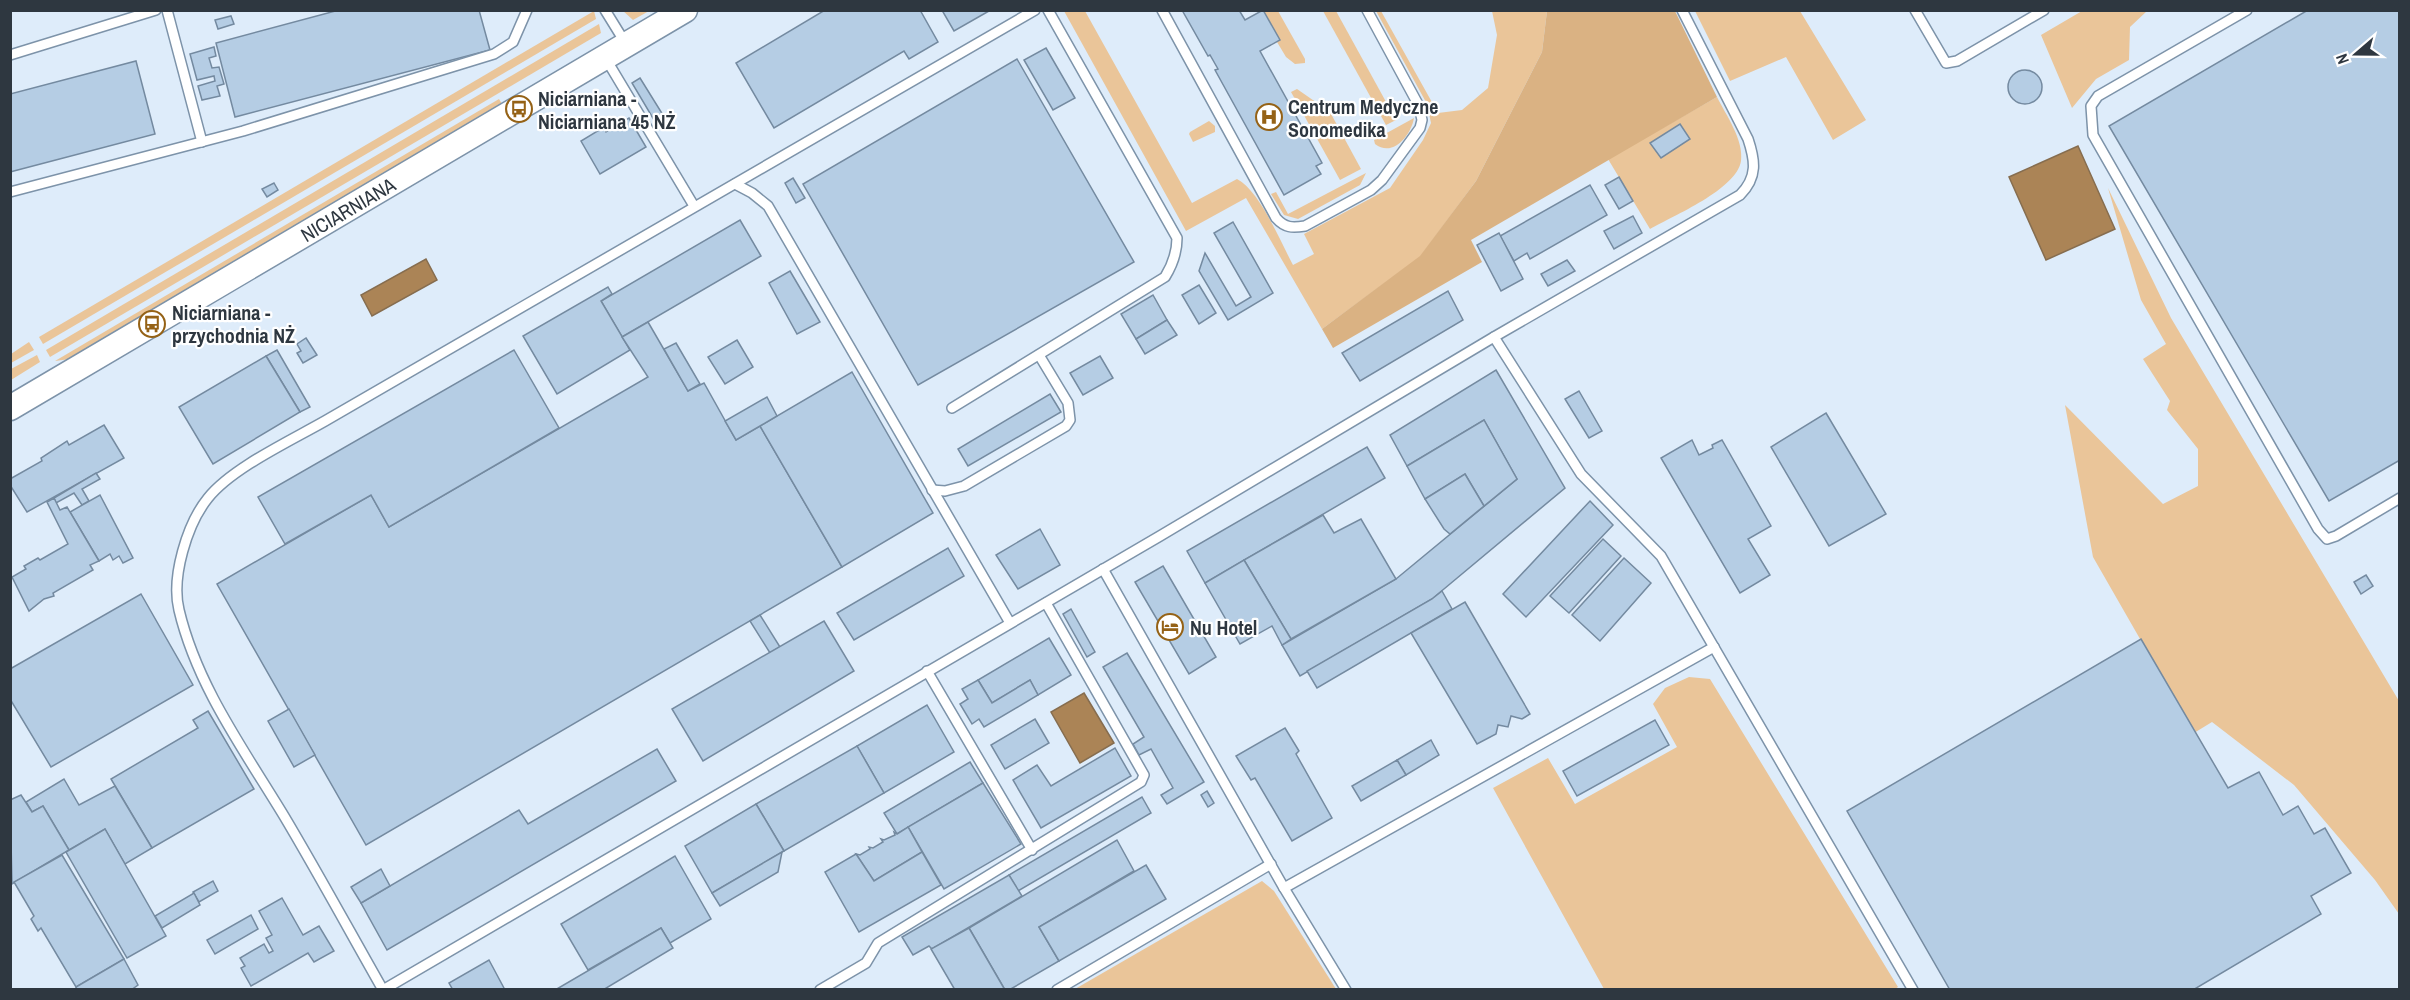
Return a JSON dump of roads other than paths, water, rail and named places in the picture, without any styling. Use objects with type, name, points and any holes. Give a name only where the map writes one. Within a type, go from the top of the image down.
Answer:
[{"type":"street","name":"NICIARNIANA","points":[[10,408],[685,10]]},
{"type":"lane","points":[[10,55],[156,10]]},
{"type":"lane","points":[[167,10],[202,142]]},
{"type":"lane","points":[[10,192],[202,142],[494,54],[513,42],[527,10]]},
{"type":"lane","points":[[606,10],[627,45]]},
{"type":"lane","points":[[1035,10],[694,206],[228,479],[207,499],[192,528],[178,565],[178,609],[205,685],[308,855],[383,989],[1740,195],[1749,186],[1754,172],[1754,156],[1748,139],[1683,10]]},
{"type":"lane","points":[[952,408],[1165,277],[1173,264],[1177,250],[1177,238],[1048,10]]},
{"type":"lane","points":[[1162,10],[1276,218],[1283,226],[1293,228],[1305,226],[1371,189],[1391,171],[1420,128],[1422,112],[1367,10]]},
{"type":"lane","points":[[1915,10],[1946,63],[1958,61],[2044,10]]},
{"type":"lane","points":[[2247,10],[2098,96],[2091,106],[2093,135],[2318,529],[2327,539],[2336,536],[2400,498]]},
{"type":"lane","points":[[605,58],[694,206]]},
{"type":"lane","points":[[735,184],[752,193],[768,206],[1010,623]]},
{"type":"lane","points":[[1494,337],[1581,474],[1661,556],[1913,990]]},
{"type":"lane","points":[[932,490],[945,491],[964,486],[1066,426],[1070,420],[1068,403],[1039,355]]},
{"type":"lane","points":[[1103,569],[1284,888],[1346,990]]},
{"type":"lane","points":[[820,990],[866,963],[878,943],[1142,782],[1144,775],[1046,603]]},
{"type":"lane","points":[[1284,888],[1714,647]]},
{"type":"lane","points":[[927,671],[1032,850]]},
{"type":"lane","points":[[1057,990],[1271,864]]},
{"type":"place","name":"Niciarniana - Niciarniana 45 NŻ","points":[[519,109]]},
{"type":"place","name":"Centrum Medyczne Sonomedika","points":[[1269,117]]},
{"type":"place","name":"Niciarniana - przychodnia NŻ","points":[[152,324]]},
{"type":"place","name":"Nu Hotel","points":[[1170,627]]}]
